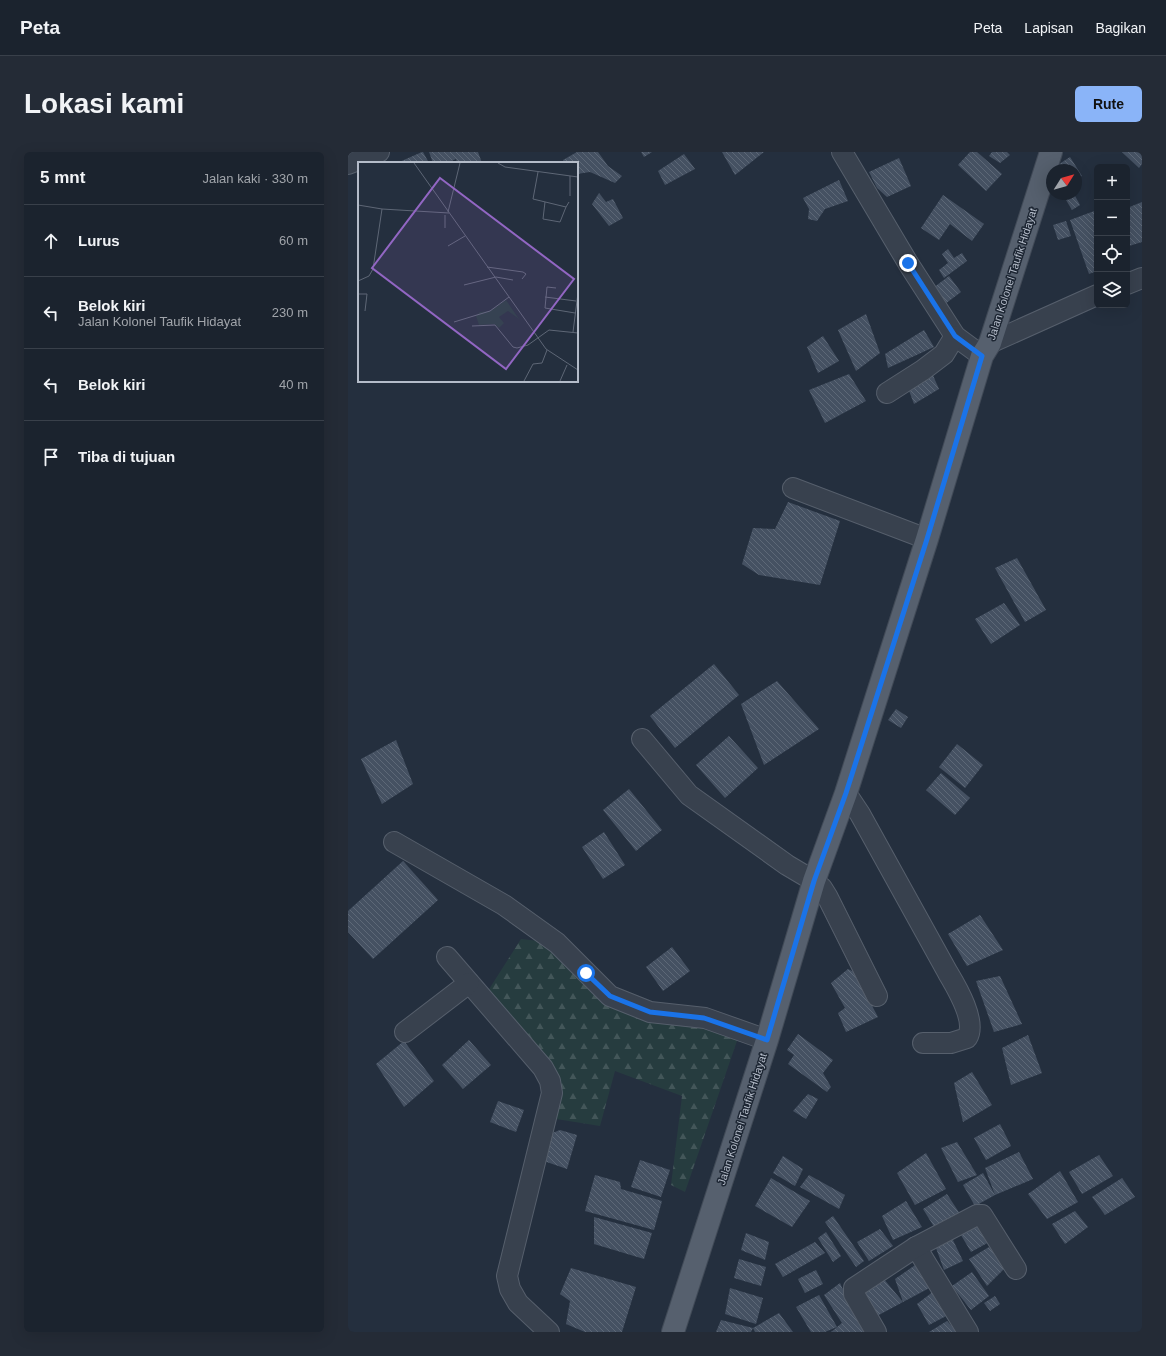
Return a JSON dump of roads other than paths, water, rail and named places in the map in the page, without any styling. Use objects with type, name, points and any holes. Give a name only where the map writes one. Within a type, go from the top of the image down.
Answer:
[{"type":"main road","name":"Jalan Kolonel Taufik Hidayat","points":[[674,1332],[767,1040],[814,881],[846,793],[986,349],[1051,152]]},
{"type":"street","points":[[348,164],[378,152]]},
{"type":"street","points":[[842,152],[908,263],[955,336],[986,349],[1094,296]]},
{"type":"street","points":[[1130,283],[1142,278]]},
{"type":"street","points":[[887,393],[918,374],[944,354],[955,336]]},
{"type":"street","points":[[793,488],[927,539]]},
{"type":"street","points":[[642,739],[690,795],[787,865],[814,881],[822,888],[877,996]]},
{"type":"street","points":[[846,793],[860,814],[958,990],[967,1012],[971,1028],[970,1034],[967,1038],[951,1043],[923,1043]]},
{"type":"street","points":[[394,842],[504,905],[557,944],[610,996],[650,1012],[704,1018],[767,1040]]},
{"type":"street","points":[[447,957],[543,1068],[551,1084],[552,1093],[507,1276],[510,1289],[518,1303],[549,1332]]},
{"type":"street","points":[[405,1032],[469,982]]},
{"type":"street","points":[[876,1332],[854,1294],[854,1288],[916,1247],[980,1214],[1016,1269]]},
{"type":"street","points":[[916,1247],[968,1332]]}]
